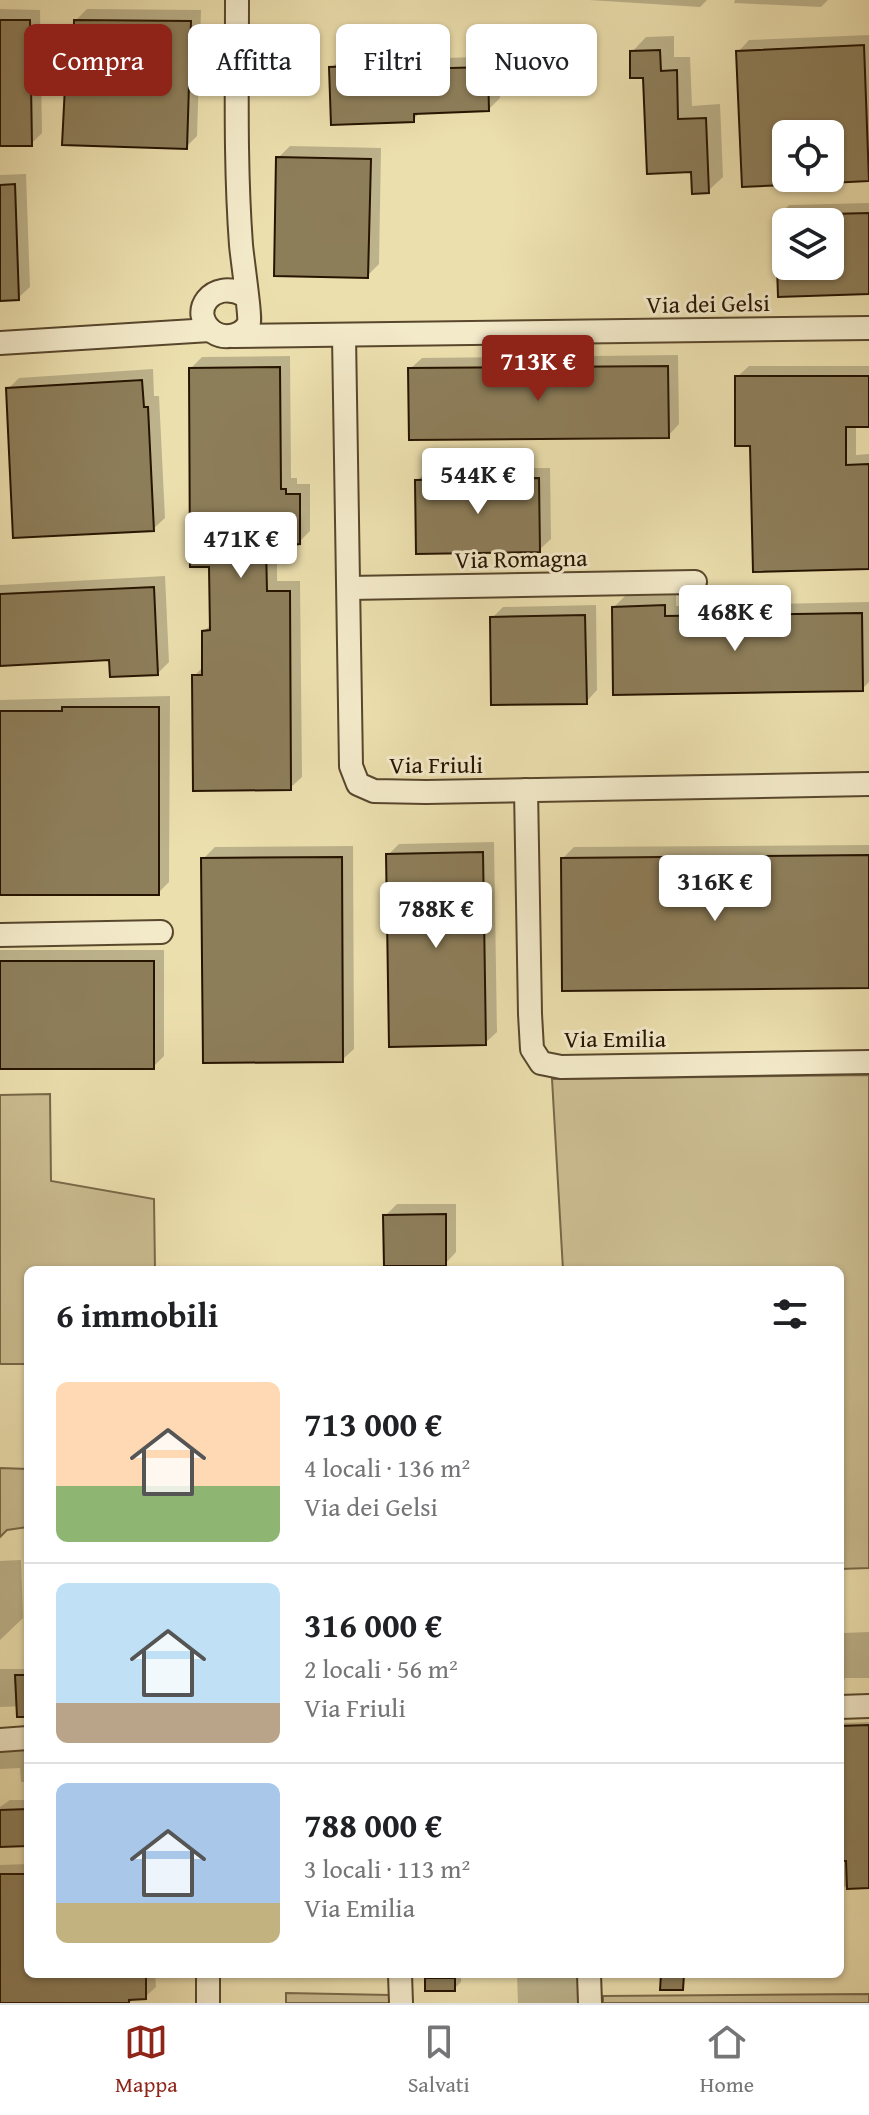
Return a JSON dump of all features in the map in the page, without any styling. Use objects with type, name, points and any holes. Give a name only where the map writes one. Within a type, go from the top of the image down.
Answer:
[{"type":"street","points":[[237,0],[237,197],[230,266],[211,297],[203,318],[210,330],[221,336],[234,336],[249,323],[237,197]]},
{"type":"street","points":[[160,336],[211,297],[232,288],[248,304],[308,337]]},
{"type":"street","name":"Via dei Gelsi","points":[[234,336],[869,328]]},
{"type":"street","points":[[0,343],[160,336],[210,330]]},
{"type":"street","name":"Via Friuli","points":[[344,336],[351,766],[358,784],[374,791],[869,784]]},
{"type":"street","name":"Via Romagna","points":[[349,588],[695,582]]},
{"type":"street","name":"Via Emilia","points":[[526,790],[532,1049],[541,1063],[561,1067],[869,1062]]},
{"type":"street","points":[[0,935],[161,932]]},
{"type":"street","points":[[844,1707],[869,1706]]},
{"type":"street","points":[[0,1740],[24,1738]]},
{"type":"street","points":[[208,1978],[208,2003]]},
{"type":"street","points":[[400,1978],[401,2003]]},
{"type":"street","points":[[589,1978],[590,2003]]},
{"type":"shaded area","points":[[869,1075],[869,1568],[844,1569],[844,1266],[563,1266],[552,1079]]},
{"type":"shaded area","points":[[50,1094],[51,1181],[154,1199],[155,1266],[24,1266],[24,1364],[0,1364],[0,1095]]},
{"type":"shaded area","points":[[0,1468],[24,1469],[24,1528],[7,1530],[0,1537]]},
{"type":"shaded area","points":[[286,1993],[390,1995],[390,2003],[286,2003]]},
{"type":"shaded area","points":[[869,1994],[869,2003],[603,2003],[603,1996]]},
{"type":"building","points":[[0,20],[30,20],[30,24],[24,24],[24,96],[31,96],[32,146],[0,146]]},
{"type":"building","points":[[74,20],[191,21],[188,24],[187,149],[62,145],[64,96],[172,96],[172,24],[74,24]]},
{"type":"building","points":[[864,45],[869,181],[844,182],[844,120],[772,120],[772,186],[742,187],[736,51]]},
{"type":"building","points":[[660,50],[661,71],[677,70],[678,119],[706,118],[709,193],[692,194],[691,172],[647,174],[643,78],[630,78],[630,51]]},
{"type":"building","points":[[329,67],[336,67],[336,96],[450,96],[450,68],[466,68],[466,96],[489,96],[489,111],[414,114],[414,122],[331,125]]},
{"type":"building","points":[[276,157],[371,159],[368,278],[274,276]]},
{"type":"building","points":[[15,184],[19,300],[0,301],[0,185]]},
{"type":"building","points":[[869,213],[869,294],[778,297],[777,280],[844,280],[844,214]]},
{"type":"building","points":[[668,366],[669,438],[409,440],[408,368]]},
{"type":"building","points":[[280,367],[281,489],[286,489],[286,494],[300,494],[300,544],[266,547],[267,591],[290,591],[291,790],[193,791],[192,675],[202,675],[202,631],[210,630],[209,567],[190,567],[189,368]]},
{"type":"building","points":[[735,376],[869,376],[869,427],[846,427],[846,465],[869,464],[869,569],[753,572],[750,446],[735,446]]},
{"type":"building","points":[[142,380],[144,407],[148,407],[154,531],[13,538],[6,388]]},
{"type":"building","points":[[539,478],[540,552],[416,554],[415,480]]},
{"type":"building","points":[[154,587],[158,675],[110,677],[109,660],[0,666],[0,594]]},
{"type":"building","points":[[665,605],[665,616],[862,613],[863,691],[613,695],[612,607]]},
{"type":"building","points":[[585,615],[587,704],[491,705],[490,617]]},
{"type":"building","points":[[62,707],[159,707],[159,895],[0,895],[0,711],[62,711]]},
{"type":"building","points":[[483,852],[486,1045],[389,1047],[386,854]]},
{"type":"building","points":[[869,855],[869,988],[562,991],[561,858]]},
{"type":"building","points":[[342,857],[343,1062],[203,1063],[201,858]]},
{"type":"building","points":[[0,961],[154,961],[154,1069],[0,1069]]},
{"type":"building","points":[[446,1214],[446,1266],[384,1266],[383,1215]]},
{"type":"building","points":[[15,1675],[24,1675],[24,1717],[17,1717]]},
{"type":"building","points":[[869,1725],[869,1888],[847,1889],[844,1861],[844,1726]]},
{"type":"building","points":[[24,1809],[24,1846],[0,1847],[0,1810]]},
{"type":"building","points":[[0,1874],[24,1874],[24,1978],[146,1978],[146,1999],[129,2000],[129,2003],[0,2003]]},
{"type":"building","points":[[425,1978],[455,1978],[455,1991],[425,1991]]},
{"type":"building","points":[[661,1978],[684,1978],[683,1990],[660,1990]]}]
